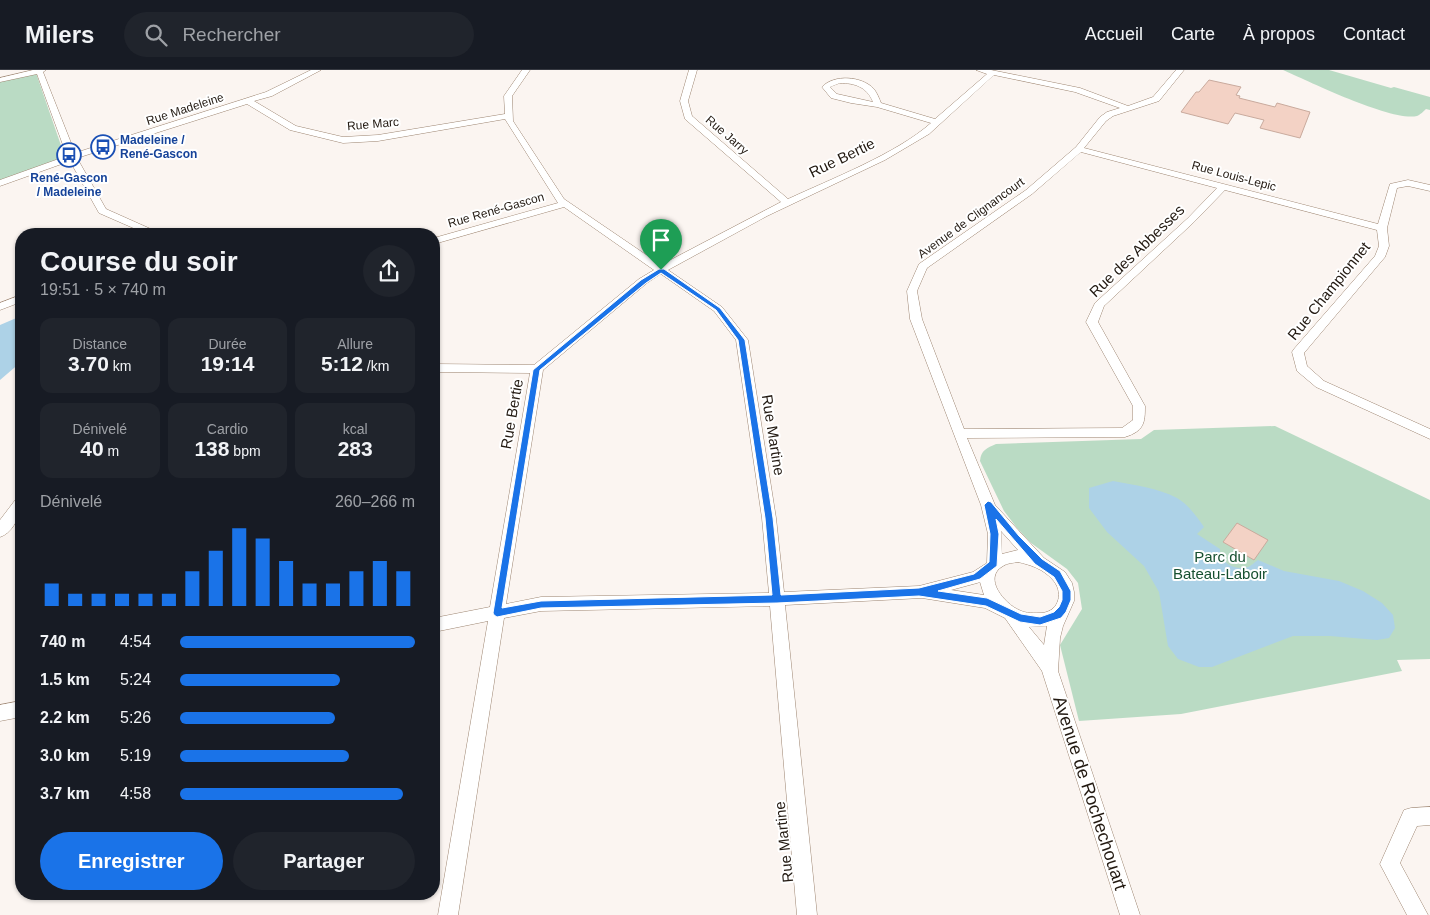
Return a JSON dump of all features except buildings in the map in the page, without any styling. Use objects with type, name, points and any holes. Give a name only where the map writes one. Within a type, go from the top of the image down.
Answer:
[{"type":"street","points":[[0,74],[17,70]]},
{"type":"street","points":[[0,80],[40,70],[72,158],[102,210],[118,219],[141,228]]},
{"type":"street","name":"Rue Madeleine","points":[[0,183],[248,101],[287,86],[317,70]]},
{"type":"street","points":[[508,116],[508,96],[526,70]]},
{"type":"street","name":"Rue Jarry","points":[[694,70],[684,101],[688,117],[787,203]]},
{"type":"street","name":"Avenue de Clignancourt","points":[[988,505],[916,319],[912,291],[923,266],[1029,192],[1079,149],[1103,119],[1127,108],[1156,99],[1180,70]]},
{"type":"street","points":[[986,72],[1077,90],[1127,108]]},
{"type":"street","name":"Rue Bertie","points":[[445,915],[537,370],[643,282],[661,270],[787,203],[882,158],[926,132],[986,72]]},
{"type":"street","points":[[878,105],[868,88],[859,83],[847,80],[837,81],[829,83],[826,87],[834,96],[878,105],[936,122]]},
{"type":"street","name":"Rue Marc","points":[[248,101],[292,128],[344,140],[378,138],[508,116]]},
{"type":"street","name":"Rue Martine","points":[[508,116],[509,121],[561,201],[718,309],[742,340],[769,518],[775,599],[807,915]]},
{"type":"street","name":"Rue Louis-Lepic","points":[[1079,149],[1382,228]]},
{"type":"street","name":"Rue Championnet","points":[[1430,188],[1408,183],[1393,186],[1382,228],[1384,246],[1380,257],[1298,352],[1301,368],[1320,384],[1430,434]]},
{"type":"street","name":"Rue des Abbesses","points":[[959,434],[1125,432],[1139,422],[1138,406],[1092,322],[1099,305],[1191,220],[1224,186]]},
{"type":"street","name":"Rue René-Gascon","points":[[440,239],[565,204]]},
{"type":"street","points":[[0,307],[15,301]]},
{"type":"street","points":[[440,368],[537,370]]},
{"type":"street","points":[[988,505],[1038,561]]},
{"type":"street","points":[[988,505],[995,534],[992,566],[986,581],[997,604],[1007,612],[1020,618],[1040,621],[1057,615],[1063,610],[1067,600],[1063,582],[1049,567],[1029,558],[1009,557],[992,566]]},
{"type":"street","points":[[0,531],[15,511]]},
{"type":"street","name":"Avenue de Rochechouart","points":[[919,592],[977,577],[992,566]]},
{"type":"street","name":"Avenue de Rochechouart","points":[[440,624],[541,604],[775,599],[919,592],[987,602],[1007,612],[1019,623],[1050,671],[1130,915]]},
{"type":"street","name":"Avenue de Rochechouart","points":[[1050,671],[1052,638],[1063,610]]},
{"type":"street","points":[[0,714],[15,710]]},
{"type":"street","points":[[1418,915],[1390,864],[1410,817],[1430,816]]},
{"type":"green space","points":[[1283,70],[1329,70],[1391,88],[1394,87],[1430,97],[1430,110],[1426,109],[1417,116],[1389,113],[1330,91]]},
{"type":"green space","points":[[36,73],[65,157],[0,180],[0,81]]},
{"type":"green space","name":"Parc du Bateau-Laboir","points":[[1275,426],[1430,500],[1430,659],[1397,660],[1402,671],[1181,714],[1079,721],[1060,645],[1082,609],[1078,583],[1067,569],[1031,543],[1004,511],[980,461],[983,452],[996,444],[1141,439],[1154,430]]},
{"type":"water","points":[[15,319],[15,367],[0,380],[0,325]]},
{"type":"water","points":[[1113,481],[1154,489],[1177,498],[1192,511],[1204,527],[1197,534],[1220,549],[1222,558],[1229,564],[1243,568],[1258,560],[1284,571],[1339,581],[1363,591],[1382,603],[1393,615],[1395,628],[1389,638],[1377,640],[1330,636],[1293,636],[1212,667],[1199,667],[1178,659],[1168,646],[1159,592],[1144,566],[1107,532],[1089,508],[1089,488]]},
{"type":"place","name":"Madeleine / René-Gascon","points":[[103,147]]},
{"type":"place","name":"René-Gascon / Madeleine","points":[[69,155]]},
{"type":"route","points":[[661,270],[643,282],[537,370],[497,613],[541,604],[777,599],[848,595],[919,592],[977,577],[994,564],[995,534],[988,505],[1016,539],[1038,561],[1057,574],[1063,582],[1067,600],[1063,610],[1049,619],[1030,621],[1010,614],[987,602],[919,592],[777,599],[769,518],[742,340],[718,309],[661,270]]}]
